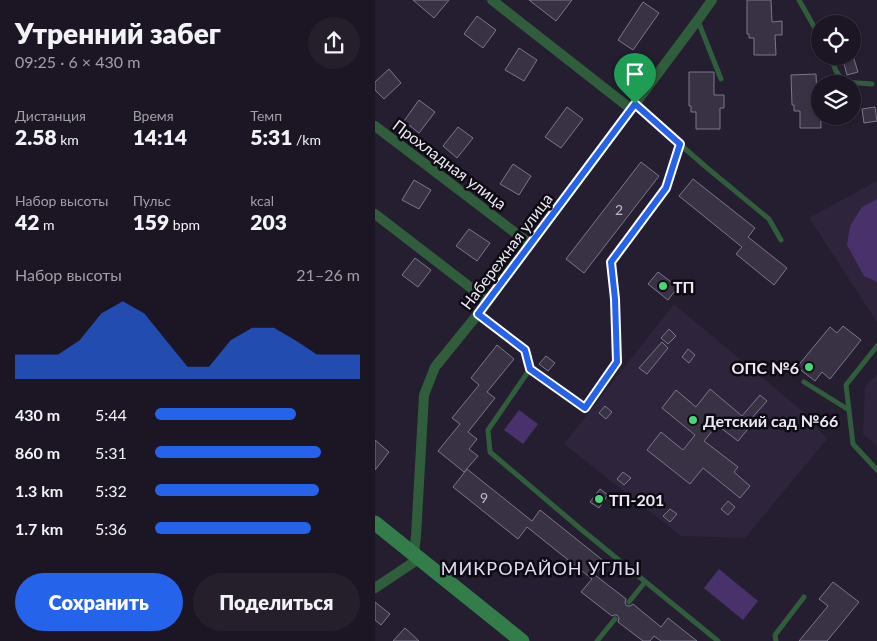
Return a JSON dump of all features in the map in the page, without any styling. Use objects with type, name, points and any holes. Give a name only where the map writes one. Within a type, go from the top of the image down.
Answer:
[{"type":"main road","points":[[375,523],[522,641]]},
{"type":"street","points":[[492,0],[633,107]]},
{"type":"street","name":"Набережная улица","points":[[417,556],[416,536],[424,395],[435,367],[488,301],[711,0]]},
{"type":"street","name":"Прохладная улица","points":[[375,126],[530,244]]},
{"type":"street","points":[[375,214],[488,301]]},
{"type":"street","points":[[375,588],[417,556]]},
{"type":"lane","points":[[799,0],[811,21]]},
{"type":"lane","points":[[697,21],[721,80]]},
{"type":"lane","points":[[834,65],[844,82],[872,84]]},
{"type":"lane","points":[[633,107],[769,219],[781,240]]},
{"type":"lane","points":[[478,314],[525,350],[530,369],[585,408],[617,362],[615,299],[611,262],[666,188],[680,144]]},
{"type":"lane","points":[[877,346],[846,385],[853,444],[877,470]]},
{"type":"lane","points":[[530,369],[488,430],[490,452],[718,641]]},
{"type":"lane","points":[[606,378],[611,384]]},
{"type":"lane","points":[[804,382],[849,410]]},
{"type":"lane","points":[[629,602],[645,582]]},
{"type":"lane","points":[[776,641],[775,635],[804,597]]},
{"type":"lane","points":[[597,641],[615,619]]},
{"type":"shaded area","points":[[877,181],[877,322],[809,218]]},
{"type":"shaded area","points":[[877,199],[877,282],[864,276],[847,245],[850,226],[862,207]]},
{"type":"shaded area","points":[[674,304],[806,414],[827,439],[745,538],[681,536],[564,444]]},
{"type":"shaded area","points":[[877,374],[877,446],[863,434],[865,386]]},
{"type":"shaded area","points":[[519,410],[538,424],[523,444],[504,430]]},
{"type":"shaded area","points":[[719,569],[758,601],[743,620],[704,588]]},
{"type":"building","points":[[413,0],[449,0],[434,18]]},
{"type":"building","points":[[529,0],[572,0],[556,21]]},
{"type":"building","points":[[747,0],[771,0],[772,22],[782,21],[782,35],[775,35],[776,55],[754,55],[754,38],[749,38],[749,34],[747,34]]},
{"type":"building","points":[[643,2],[659,13],[633,50],[618,40]]},
{"type":"building","points":[[477,16],[496,30],[483,48],[464,34]]},
{"type":"building","points":[[519,48],[537,60],[524,81],[505,70]]},
{"type":"building","points":[[844,65],[856,65],[858,72],[847,75]]},
{"type":"building","points":[[389,69],[401,83],[384,99],[375,90],[375,82]]},
{"type":"building","points":[[689,72],[714,72],[714,95],[724,95],[724,108],[720,108],[720,129],[696,129],[696,112],[691,112],[691,106],[689,106]]},
{"type":"building","points":[[816,74],[811,75],[811,125],[821,125],[821,128],[800,128],[800,111],[794,111],[794,105],[792,105],[791,75]]},
{"type":"building","points":[[419,100],[435,112],[419,133],[404,121]]},
{"type":"building","points":[[567,107],[583,119],[561,148],[545,137]]},
{"type":"building","points":[[875,107],[877,121],[864,123],[862,109]]},
{"type":"building","points":[[458,127],[473,138],[457,158],[443,146]]},
{"type":"building","points":[[641,162],[659,176],[584,273],[566,259]]},
{"type":"building","points":[[513,164],[531,176],[519,195],[500,184]]},
{"type":"building","points":[[693,179],[755,228],[748,237],[787,268],[774,285],[736,254],[742,247],[679,196]]},
{"type":"building","points":[[414,180],[431,190],[419,209],[402,200]]},
{"type":"building","points":[[469,229],[490,243],[477,261],[456,246]]},
{"type":"building","points":[[415,258],[431,270],[418,287],[402,275]]},
{"type":"building","name":"ТП","points":[[658,272],[678,287],[668,300],[648,284]]},
{"type":"building","points":[[843,326],[861,340],[830,379],[822,372],[815,381],[797,367],[830,327],[837,333]]},
{"type":"building","points":[[669,329],[676,336],[668,344],[661,338]]},
{"type":"building","points":[[662,342],[668,348],[647,374],[639,368]]},
{"type":"building","points":[[497,345],[514,359],[487,392],[495,398],[468,432],[477,439],[469,449],[478,456],[464,472],[438,451],[460,424],[452,418],[479,385],[471,378]]},
{"type":"building","points":[[688,349],[695,355],[689,363],[682,357]]},
{"type":"building","points":[[546,356],[555,363],[548,371],[539,364]]},
{"type":"building","points":[[710,389],[742,416],[760,395],[767,401],[749,421],[752,424],[738,441],[717,425],[704,441],[738,467],[734,472],[750,486],[740,498],[703,468],[690,484],[647,450],[661,432],[683,450],[695,435],[662,408],[676,390],[696,407]]},
{"type":"building","points":[[605,406],[612,412],[606,419],[599,413]]},
{"type":"building","points":[[375,440],[389,452],[375,470]]},
{"type":"building","points":[[467,469],[532,521],[540,510],[605,562],[595,575],[626,599],[625,603],[627,606],[633,604],[661,627],[668,618],[697,641],[661,641],[654,636],[650,641],[643,641],[618,622],[619,618],[617,615],[612,616],[581,592],[592,579],[527,527],[518,539],[453,487]]},
{"type":"building","points":[[623,472],[631,478],[624,485],[617,479]]},
{"type":"building","name":"ТП-201","points":[[600,489],[608,495],[599,508],[590,502]]},
{"type":"building","points":[[728,501],[735,507],[728,515],[721,509]]},
{"type":"building","points":[[670,509],[677,514],[670,522],[663,516]]},
{"type":"building","points":[[833,582],[859,602],[827,641],[799,641],[828,606],[819,599]]},
{"type":"building","points":[[375,602],[390,614],[381,625],[375,620]]},
{"type":"building","points":[[405,628],[419,641],[393,641]]},
{"type":"place","name":"ТП","points":[[663,286]]},
{"type":"place","name":"ОПС №6","points":[[809,367]]},
{"type":"place","name":"Детский сад №66","points":[[693,420]]},
{"type":"place","name":"ТП-201","points":[[599,499]]},
{"type":"district","name":"МИКРОРАЙОН УГЛЫ","points":[[541,568]]},
{"type":"route","points":[[635,104],[680,144],[666,188],[611,262],[615,299],[617,362],[585,408],[530,369],[525,350],[478,314],[635,104]]}]
